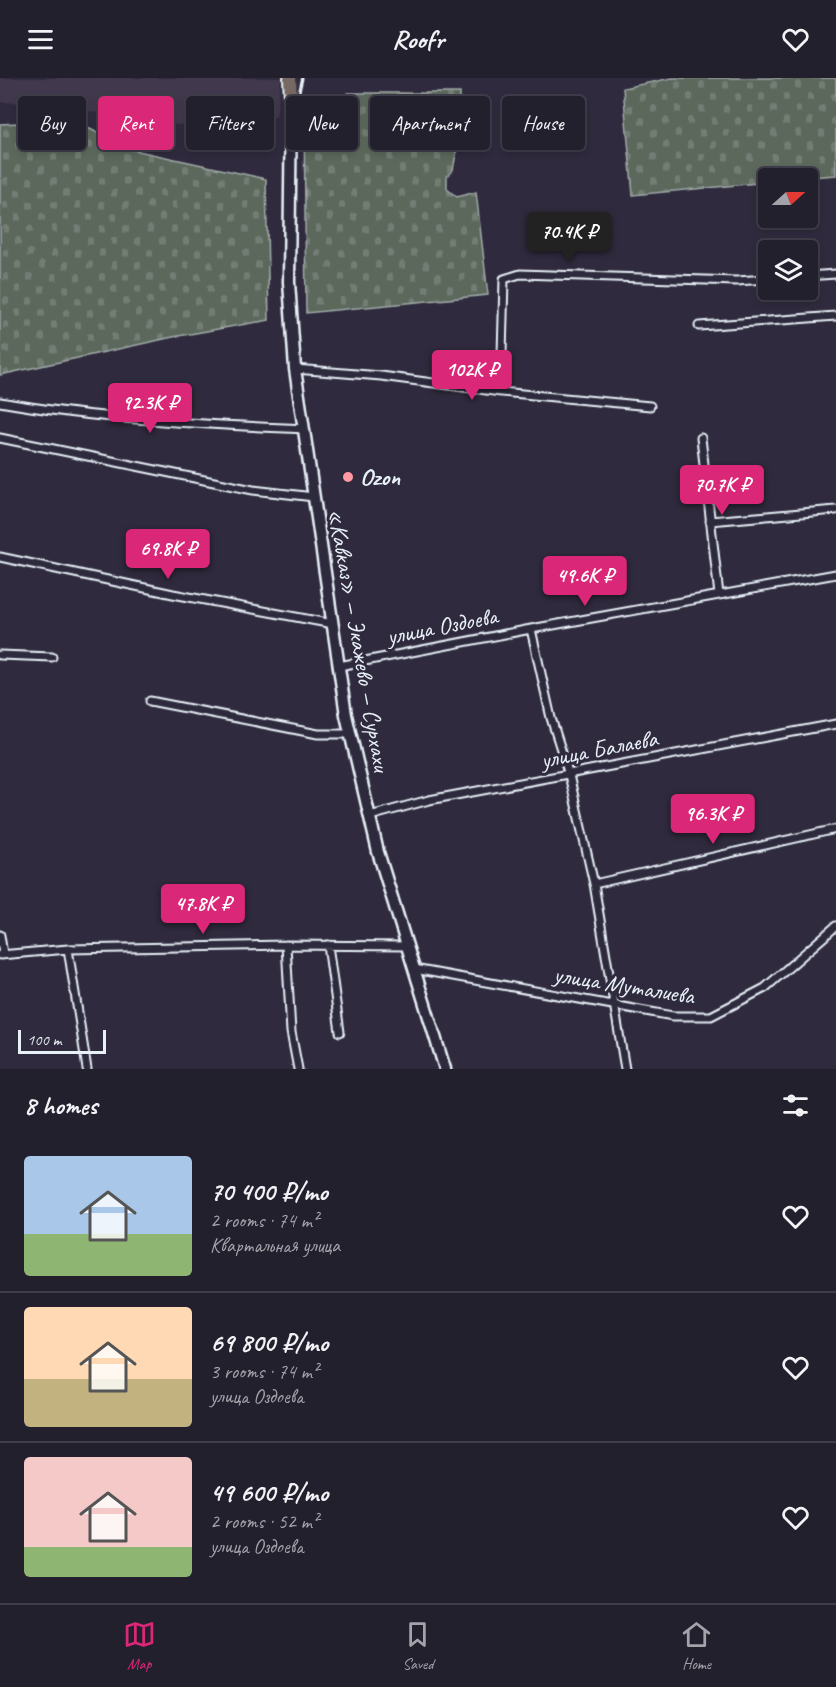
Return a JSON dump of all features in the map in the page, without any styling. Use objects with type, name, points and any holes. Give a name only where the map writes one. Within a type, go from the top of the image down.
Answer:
[{"type":"highway","points":[[290,78],[291,96]]},
{"type":"main road","name":"«Кавказ» — Экажево — Сурхахи","points":[[292,96],[296,78]]},
{"type":"main road","points":[[293,96],[304,78]]},
{"type":"main road","name":"«Кавказ» — Экажево — Сурхахи","points":[[290,150],[289,282],[295,369],[350,734],[378,852],[445,1069]]},
{"type":"street","points":[[501,392],[504,279],[520,274],[736,281],[758,280]]},
{"type":"street","points":[[818,275],[836,274]]},
{"type":"street","points":[[699,326],[836,316]]},
{"type":"street","points":[[295,369],[381,376],[501,392],[650,406]]},
{"type":"street","points":[[0,402],[56,412],[163,423],[304,429]]},
{"type":"street","points":[[701,438],[719,596]]},
{"type":"street","points":[[4,439],[253,490],[314,497]]},
{"type":"street","points":[[710,521],[836,510]]},
{"type":"street","points":[[0,557],[173,594],[333,624]]},
{"type":"street","name":"улица Оздоева","points":[[339,666],[836,574]]},
{"type":"street","points":[[531,629],[551,718],[569,776],[594,884],[625,1069]]},
{"type":"street","points":[[0,655],[52,657]]},
{"type":"street","points":[[150,701],[318,734],[350,734]]},
{"type":"street","name":"улица Балаева","points":[[370,816],[429,800],[569,776],[836,724]]},
{"type":"street","points":[[594,884],[836,829]]},
{"type":"street","name":"улица Муталиева","points":[[414,969],[673,1016],[711,1016],[765,988],[836,926]]},
{"type":"street","points":[[0,935],[2,955],[68,949],[286,945],[407,946]]},
{"type":"street","points":[[286,945],[291,1032],[297,1069]]},
{"type":"street","points":[[328,945],[340,1032]]},
{"type":"street","points":[[68,949],[87,1069]]},
{"type":"shaded area","points":[[0,78],[281,78],[276,117],[274,117],[274,96],[186,96],[186,124],[178,125],[174,124],[174,96],[98,96],[98,113],[86,111],[86,96],[18,96],[18,103],[0,102]]},
{"type":"green space","points":[[672,78],[836,78],[836,175],[818,176],[818,168],[758,168],[758,183],[633,195],[623,88]]},
{"type":"green space","points":[[348,93],[460,93],[460,96],[370,96],[370,150],[457,150],[453,170],[447,176],[447,189],[457,197],[476,192],[488,295],[306,313],[304,150],[358,150],[358,96],[348,96]]},
{"type":"green space","points":[[18,123],[18,150],[86,150],[86,127],[98,133],[98,150],[134,150],[266,179],[269,320],[173,337],[0,375],[0,124]]},
{"type":"place","name":"Ozon","points":[[348,477]]}]
